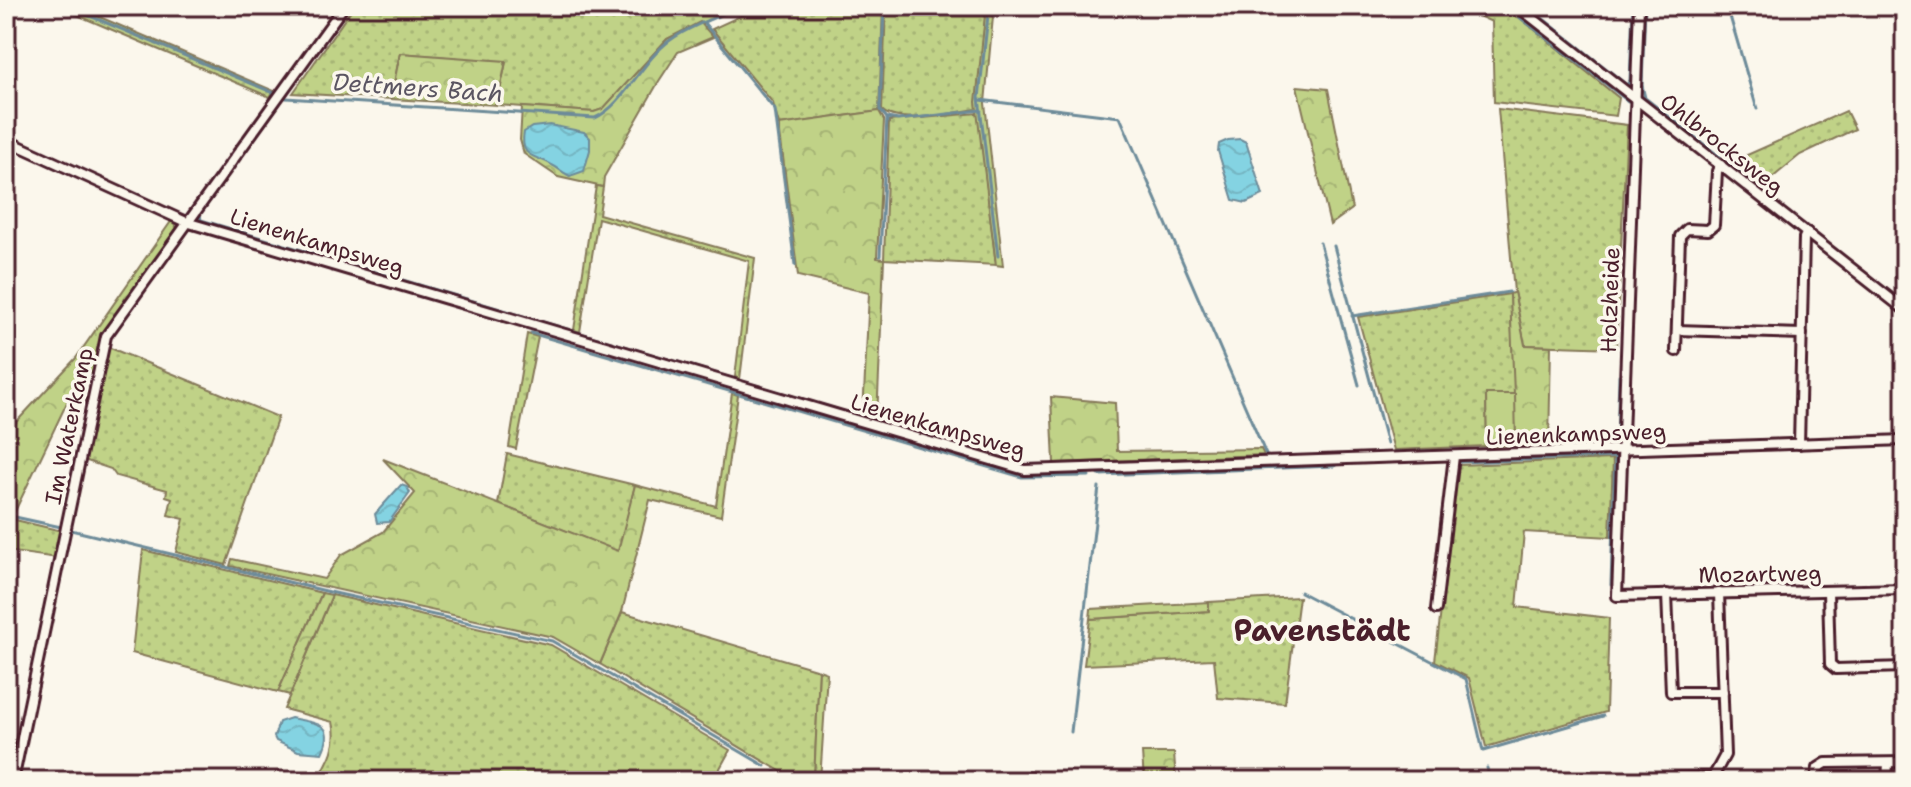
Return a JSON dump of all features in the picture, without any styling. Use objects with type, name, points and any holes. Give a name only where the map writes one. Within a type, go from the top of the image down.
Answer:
[{"type":"street","name":"Im Waterkamp","points":[[13,781],[106,336],[344,6]]},
{"type":"street","name":"Ohlbrocksweg","points":[[1517,6],[1905,310]]},
{"type":"street","name":"Holzheide","points":[[1617,596],[1639,6]]},
{"type":"street","name":"Lienenkampsweg","points":[[6,140],[186,222],[1010,468],[1091,469],[1905,440]]},
{"type":"street","points":[[1676,351],[1680,236],[1687,229],[1708,230],[1714,225],[1717,171],[1721,165]]},
{"type":"street","points":[[1799,444],[1804,238],[1807,232]]},
{"type":"street","points":[[1677,330],[1802,334]]},
{"type":"street","points":[[1436,609],[1454,456]]},
{"type":"street","name":"Mozartweg","points":[[1617,596],[1905,589]]},
{"type":"street","points":[[1828,591],[1830,664],[1836,669],[1905,667]]},
{"type":"street","points":[[1675,781],[1674,778],[1713,779],[1725,755],[1719,593]]},
{"type":"street","points":[[1667,594],[1671,692],[1723,692]]},
{"type":"street","points":[[1815,781],[1818,768],[1826,763],[1905,762]]},
{"type":"street","points":[[1887,781],[1888,763]]},
{"type":"green space","points":[[56,6],[74,6],[274,91],[270,97]]},
{"type":"green space","points":[[354,6],[738,6],[667,39],[603,109],[594,112],[497,105],[506,62],[400,53],[391,99],[293,93]]},
{"type":"green space","points":[[762,6],[883,6],[879,111],[779,125],[773,103],[712,29]]},
{"type":"green space","points":[[886,6],[986,6],[977,109],[912,118],[889,115],[882,110]]},
{"type":"green space","points":[[986,6],[994,6],[985,103],[1003,266],[996,265],[976,102]]},
{"type":"green space","points":[[1456,6],[1501,6],[1510,10],[1619,98],[1616,116],[1494,102],[1492,22]]},
{"type":"green space","points":[[700,22],[713,37],[678,52],[604,177],[603,187],[558,177],[524,154],[520,140],[522,107],[594,112],[603,109],[667,39]]},
{"type":"green space","points":[[400,53],[506,61],[497,105],[391,99]]},
{"type":"green space","points":[[1297,86],[1328,89],[1352,209],[1330,225]]},
{"type":"green space","points":[[1498,109],[1627,125],[1616,348],[1525,345],[1514,292]]},
{"type":"green space","points":[[879,111],[884,120],[877,258],[884,259],[877,419],[863,415],[869,293],[798,276],[779,125]]},
{"type":"green space","points":[[1846,111],[1855,129],[1800,155],[1760,188],[1729,163]]},
{"type":"green space","points":[[978,113],[996,265],[884,259],[889,121]]},
{"type":"green space","points":[[596,186],[603,187],[599,214],[755,258],[740,379],[735,377],[749,261],[598,218],[580,332],[574,330]]},
{"type":"green space","points":[[172,220],[177,228],[101,335],[95,374],[83,369],[6,530],[6,433],[76,358]]},
{"type":"green space","points":[[1514,292],[1525,345],[1551,346],[1549,444],[1516,445],[1510,294]]},
{"type":"green space","points":[[1510,294],[1515,394],[1486,394],[1487,446],[1394,450],[1358,317]]},
{"type":"green space","points":[[527,334],[538,337],[516,449],[509,447]]},
{"type":"green space","points":[[108,347],[278,417],[226,565],[176,552],[184,519],[168,515],[172,498],[166,496],[167,490],[116,476],[111,469],[84,460]]},
{"type":"green space","points":[[732,393],[738,395],[721,516],[650,500],[622,612],[600,664],[553,637],[230,566],[232,559],[324,579],[341,555],[383,532],[415,493],[383,459],[618,551],[635,485],[716,506]]},
{"type":"green space","points":[[1486,394],[1515,394],[1516,445],[1487,446]]},
{"type":"green space","points":[[1051,397],[1115,403],[1117,451],[1261,449],[1264,455],[1054,463]]},
{"type":"green space","points":[[507,454],[635,485],[619,552],[498,504]]},
{"type":"green space","points":[[1613,459],[1610,537],[1524,532],[1517,607],[1609,618],[1606,712],[1486,747],[1469,678],[1435,661],[1458,465]]},
{"type":"green space","points":[[11,519],[62,531],[57,558],[6,551],[6,530]]},
{"type":"green space","points":[[143,550],[322,593],[278,692],[132,653]]},
{"type":"green space","points":[[322,593],[332,595],[290,695],[278,692]]},
{"type":"green space","points":[[332,595],[551,645],[730,750],[713,781],[448,781],[437,776],[434,781],[317,781],[333,746],[333,722],[284,709]]},
{"type":"green space","points":[[1299,597],[1285,703],[1218,698],[1214,659],[1084,665],[1090,619],[1209,611],[1209,602]]},
{"type":"green space","points":[[1209,602],[1209,611],[1090,619],[1091,609]]},
{"type":"green space","points":[[622,612],[819,670],[814,781],[797,781],[600,664]]},
{"type":"green space","points":[[819,670],[827,673],[820,781],[814,781]]},
{"type":"green space","points":[[1142,753],[1174,753],[1176,781],[1144,781]]},
{"type":"water","points":[[550,125],[584,132],[590,138],[584,171],[570,176],[526,152],[524,132],[532,127]]},
{"type":"water","points":[[1240,139],[1246,142],[1263,195],[1246,203],[1233,200],[1218,151],[1219,144]]},
{"type":"water","points":[[401,485],[407,487],[410,493],[389,522],[377,523],[375,514]]},
{"type":"water","points":[[291,718],[322,726],[327,735],[322,753],[298,751],[276,741],[274,737],[279,722]]},
{"type":"waterway","name":"Dettmers Bach","points":[[66,6],[279,95]]},
{"type":"waterway","points":[[350,6],[200,214],[201,220],[1024,465],[1066,465]]},
{"type":"waterway","name":"Dettmers Bach","points":[[286,98],[595,118],[615,104],[669,41],[695,26],[743,6]]},
{"type":"waterway","points":[[884,6],[880,110],[887,118],[898,120],[981,110]]},
{"type":"waterway","points":[[989,6],[979,98],[998,256]]},
{"type":"waterway","points":[[1505,6],[1628,101]]},
{"type":"waterway","points":[[1527,6],[1627,85],[1630,80],[1633,6]]},
{"type":"waterway","points":[[1645,6],[1642,85],[1645,98],[1720,157]]},
{"type":"waterway","points":[[1727,6],[1757,109]]},
{"type":"waterway","points":[[704,23],[775,110],[795,265]]},
{"type":"waterway","points":[[980,100],[1120,117],[1267,457],[1162,461]]},
{"type":"waterway","points":[[880,256],[887,118]]},
{"type":"waterway","points":[[1728,163],[1757,187]]},
{"type":"waterway","points":[[1320,243],[1359,385]]},
{"type":"waterway","points":[[1334,246],[1387,444]]},
{"type":"waterway","points":[[1352,316],[1509,292]]},
{"type":"waterway","points":[[531,333],[1022,477],[1089,476]]},
{"type":"waterway","points":[[1394,452],[1614,445],[1617,441],[1619,375]]},
{"type":"waterway","points":[[1446,562],[1458,462],[1615,457],[1611,585]]},
{"type":"waterway","points":[[1099,475],[1335,466]]},
{"type":"waterway","points":[[1071,732],[1099,487]]},
{"type":"waterway","points":[[6,515],[61,527]]},
{"type":"waterway","points":[[71,530],[552,641],[765,766]]},
{"type":"waterway","points":[[1300,592],[1466,679],[1483,751],[1603,716]]},
{"type":"waterway","points":[[1487,768],[1490,781]]},
{"type":"waterway","points":[[775,772],[791,781]]},
{"type":"district","name":"Pavenstädt","points":[[1322,630]]}]
